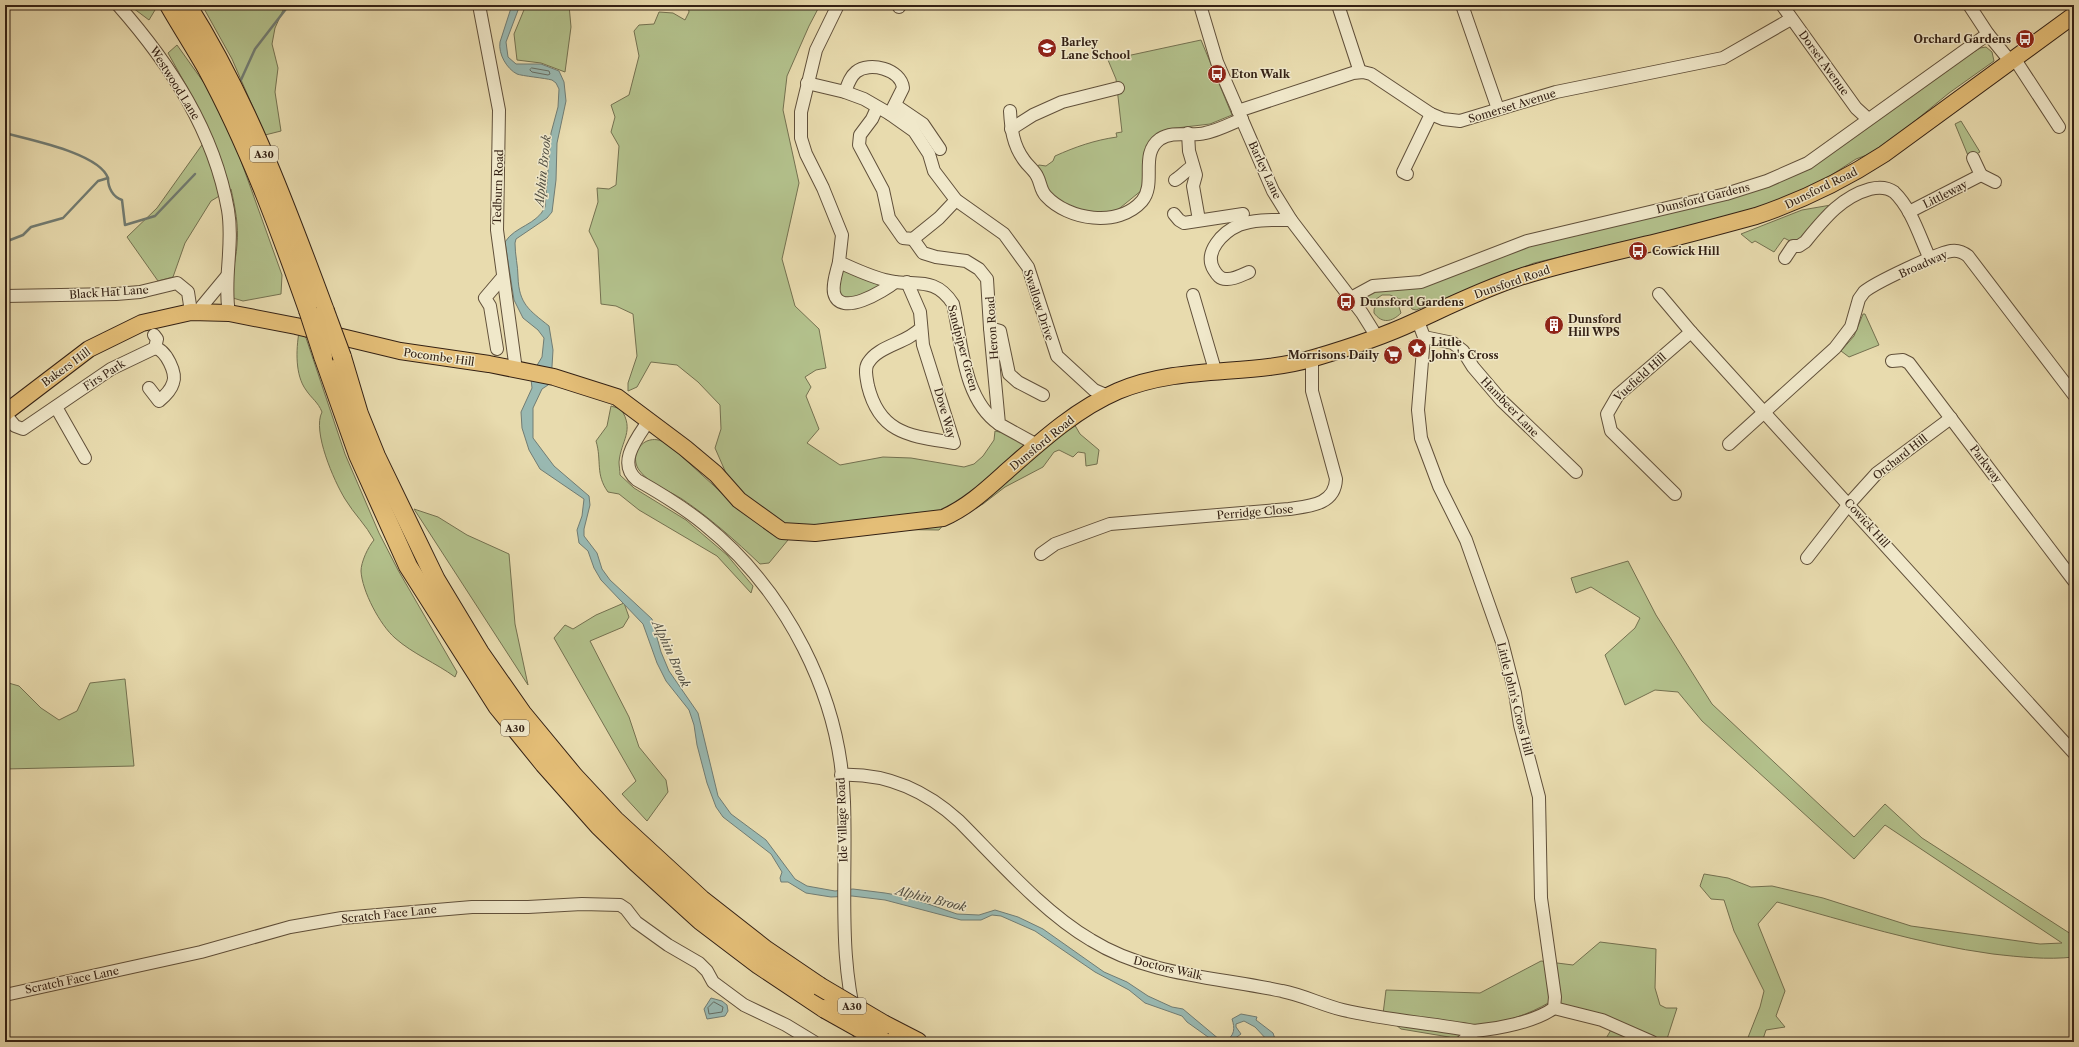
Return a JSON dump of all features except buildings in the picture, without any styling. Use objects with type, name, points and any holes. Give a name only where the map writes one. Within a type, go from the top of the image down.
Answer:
[{"type":"highway","name":"A30","points":[[169,5],[206,68],[237,131],[317,311],[342,357],[359,414],[376,456],[436,580],[480,653],[522,713],[574,776],[610,814],[701,899],[766,950],[884,1033]]},
{"type":"highway","name":"A30","points":[[186,5],[233,85],[275,179],[317,311],[324,356],[358,455],[408,566],[498,706],[579,804],[636,862],[701,921],[759,965],[825,1009],[884,1033],[918,1042]]},
{"type":"main road","name":"Dunsford Road","points":[[685,448],[716,474],[739,500],[759,516],[782,531],[815,534],[943,518],[957,512],[984,493],[1037,445],[1067,421],[1108,396],[1143,383],[1186,373],[1260,368],[1312,358],[1377,337],[1418,321],[1475,294],[1519,278],[1565,264],[1756,216],[1787,206],[1857,171],[1884,154],[2074,15]]},
{"type":"main road","name":"Pocombe Hill","points":[[188,313],[229,313],[296,326],[400,352],[489,364],[554,377],[617,397],[685,448]]},
{"type":"main road","name":"Bakers Hill","points":[[5,414],[89,349],[142,323],[188,313]]},
{"type":"street","name":"Westwood Lane","points":[[118,5],[149,40],[174,76],[203,131],[219,177],[228,211],[230,254],[227,276],[229,313]]},
{"type":"street","name":"Tedburn Road","points":[[479,5],[499,110],[497,230],[502,278],[515,353],[524,371]]},
{"type":"street","points":[[838,5],[816,50],[801,112],[802,142],[806,154],[841,228],[842,235],[834,292],[839,301],[843,304],[852,304],[901,282]]},
{"type":"street","name":"Barley Lane","points":[[1200,5],[1217,62],[1273,191],[1291,220],[1351,298],[1377,337]]},
{"type":"street","points":[[1010,111],[1011,129],[1017,148],[1037,176],[1044,195],[1060,207],[1083,216],[1101,219],[1115,216],[1135,206],[1142,200],[1148,189],[1149,165],[1154,146],[1167,136],[1188,133],[1206,133],[1240,115],[1360,72],[1338,5]]},
{"type":"street","points":[[1462,5],[1498,109]]},
{"type":"street","name":"Dorset Avenue","points":[[1782,5],[1856,108],[1868,119]]},
{"type":"street","points":[[1968,5],[1988,34],[2012,60],[2059,127]]},
{"type":"street","name":"Somerset Avenue","points":[[1360,72],[1370,74],[1431,114],[1443,119],[1460,121],[1556,92],[1716,60],[1732,54],[1791,19]]},
{"type":"street","name":"Dunsford Gardens","points":[[1351,298],[1373,286],[1421,282],[1527,241],[1758,184],[1808,163],[1851,134],[1868,119],[1988,34]]},
{"type":"street","points":[[845,92],[850,77],[861,69],[882,68],[888,70],[902,82],[903,88],[892,110],[924,124],[940,149]]},
{"type":"street","name":"Swallow Drive","points":[[807,83],[845,92],[864,99],[877,108],[892,110],[917,135],[929,154],[934,171],[956,200],[1004,234],[1028,267],[1057,356],[1094,390],[1108,396]]},
{"type":"street","points":[[1011,129],[1033,115],[1062,102],[1118,88]]},
{"type":"street","points":[[877,108],[860,135],[859,145],[883,190],[886,208],[893,225],[903,238],[913,239],[939,218],[956,200]]},
{"type":"street","points":[[1401,171],[1431,114]]},
{"type":"street","points":[[1188,133],[1189,151],[1196,175],[1193,186],[1199,220]]},
{"type":"street","points":[[1973,158],[1981,175],[1995,182]]},
{"type":"street","points":[[1175,180],[1182,176],[1185,170],[1193,166]]},
{"type":"street","name":"Littleway","points":[[1909,212],[1981,175]]},
{"type":"street","points":[[1785,258],[1793,246],[1799,246],[1805,242],[1838,205],[1861,192],[1874,188],[1886,188],[1895,194],[1909,212],[1930,260]]},
{"type":"street","points":[[1174,214],[1181,222],[1244,214]]},
{"type":"street","points":[[1249,272],[1231,279],[1224,279],[1218,276],[1210,262],[1210,256],[1221,237],[1241,225],[1259,221],[1291,220]]},
{"type":"street","name":"Heron Road","points":[[913,239],[923,253],[936,257],[966,261],[979,269],[987,280],[989,285],[990,328],[999,424]]},
{"type":"street","name":"Broadway","points":[[1729,444],[1764,410],[1808,373],[1845,336],[1852,327],[1859,299],[1864,292],[1952,251],[1964,253],[1968,256],[2074,395]]},
{"type":"street","name":"Sandpiper Green","points":[[839,262],[880,279],[901,282],[920,282],[932,285],[949,298],[954,304],[964,360],[973,390],[986,413],[999,424]]},
{"type":"street","points":[[188,313],[227,276]]},
{"type":"street","points":[[497,349],[490,306],[485,298],[502,278]]},
{"type":"street","name":"Dove Way","points":[[901,282],[920,312],[923,345],[954,443],[911,434],[892,427],[880,415],[871,396],[866,373],[867,364],[874,356],[912,337],[921,328]]},
{"type":"street","name":"Black Hat Lane","points":[[5,296],[116,294],[140,292],[177,283],[188,292],[188,313]]},
{"type":"street","name":"Cowick Hill","points":[[1659,294],[1691,332],[1764,410],[2074,753]]},
{"type":"street","points":[[1193,295],[1215,370]]},
{"type":"street","name":"Little John's Cross Hill","points":[[1418,321],[1424,337],[1418,410],[1421,438],[1439,486],[1466,540],[1502,642],[1515,693],[1520,726],[1539,797],[1541,898],[1555,997],[1554,1008]]},
{"type":"street","points":[[990,328],[1000,331],[1009,374],[1018,382],[1043,394]]},
{"type":"street","name":"Vuefield Hill","points":[[1675,494],[1665,479],[1611,431],[1607,414],[1618,395],[1691,332]]},
{"type":"street","points":[[149,388],[159,401],[173,384],[175,377],[163,353],[155,348],[157,339],[154,335]]},
{"type":"street","name":"Hambeer Lane","points":[[1424,337],[1453,343],[1463,351],[1473,367],[1502,401],[1576,472]]},
{"type":"street","name":"Firs Park","points":[[5,414],[15,426],[23,429],[111,369],[155,348]]},
{"type":"street","name":"Perridge Close","points":[[1041,554],[1055,544],[1110,524],[1289,509],[1312,506],[1323,502],[1335,490],[1336,479],[1312,391],[1312,358]]},
{"type":"street","name":"Parkway","points":[[1892,361],[1902,360],[1909,363],[2074,581]]},
{"type":"street","points":[[56,407],[85,458]]},
{"type":"street","name":"Orchard Hill","points":[[1807,558],[1849,504],[1878,473],[1952,418]]},
{"type":"street","name":"Ide Village Road","points":[[649,420],[630,451],[628,462],[629,473],[637,480],[678,505],[704,524],[733,551],[756,576],[780,608],[800,640],[816,675],[828,709],[837,745],[844,800],[843,911],[845,966],[849,993],[862,1042]]},
{"type":"street","points":[[999,424],[1037,445]]},
{"type":"street","name":"Doctors Walk","points":[[841,776],[866,776],[893,781],[943,807],[1062,921],[1114,953],[1142,964],[1244,985],[1283,991],[1342,1010],[1455,1028]]},
{"type":"street","name":"Scratch Face Lane","points":[[5,995],[201,952],[290,927],[335,920],[438,909],[582,904],[620,905],[626,909],[636,922],[668,945],[699,963],[707,971],[713,982],[744,1005],[786,1025],[814,1042]]},
{"type":"street","points":[[1455,1028],[1474,1031],[1492,1030],[1537,1017],[1554,1008],[1602,1020],[1652,1042]]},
{"type":"street","points":[[1455,1028],[1462,1042],[1474,1031]]},
{"type":"green space","points":[[129,5],[150,5],[155,10],[149,20]]},
{"type":"green space","points":[[202,5],[288,5],[284,8],[275,28],[272,44],[278,68],[275,92],[281,131],[265,135],[232,59]]},
{"type":"green space","points":[[526,5],[569,5],[571,27],[565,72],[541,63],[517,60],[514,34]]},
{"type":"green space","points":[[688,5],[820,5],[787,76],[783,110],[799,183],[782,259],[795,306],[819,329],[826,368],[816,370],[805,377],[811,387],[806,396],[819,429],[807,443],[840,465],[883,457],[911,458],[964,467],[974,464],[983,456],[994,440],[995,431],[1008,434],[1026,446],[1073,422],[1080,434],[1099,450],[1097,464],[1086,466],[1085,453],[1078,452],[1073,457],[1059,450],[1054,452],[1043,467],[1005,487],[983,504],[945,523],[939,530],[791,528],[788,540],[769,563],[760,564],[732,538],[702,514],[682,499],[653,483],[643,475],[637,466],[636,454],[643,443],[650,440],[659,440],[667,443],[724,495],[729,480],[715,448],[721,429],[720,405],[698,382],[677,365],[651,362],[637,387],[628,391],[628,383],[637,356],[633,314],[616,306],[601,304],[598,249],[589,231],[598,202],[597,188],[609,189],[616,185],[619,146],[611,132],[615,117],[611,105],[629,95],[639,56],[634,31],[639,25],[654,24],[659,12],[673,13],[685,20],[689,12]]},
{"type":"green space","points":[[1201,40],[1232,115],[1210,124],[1168,129],[1162,132],[1142,190],[1115,212],[1095,214],[1068,206],[1050,194],[1036,167],[1039,165],[1046,166],[1053,161],[1055,156],[1093,142],[1117,137],[1116,133],[1122,132],[1116,79],[1108,60]]},
{"type":"green space","points":[[177,45],[207,87],[236,147],[282,275],[281,294],[243,301],[233,298],[232,285],[236,251],[237,224],[231,189],[211,201],[185,243],[173,277],[158,281],[127,237],[157,208],[209,135],[197,105],[168,53]]},
{"type":"green space","points":[[1986,47],[1992,52],[1994,61],[1949,93],[1887,144],[1875,152],[1856,159],[1813,187],[1783,201],[1686,230],[1622,242],[1534,263],[1416,310],[1412,309],[1407,302],[1390,295],[1382,295],[1366,306],[1361,300],[1361,296],[1366,292],[1396,289],[1516,248],[1776,181],[1969,55],[1980,48]]},
{"type":"green space","points":[[1961,121],[1980,152],[1969,158],[1955,124]]},
{"type":"green space","points":[[1831,205],[1800,239],[1790,241],[1784,238],[1774,252],[1755,241],[1752,243],[1741,234],[1802,210]]},
{"type":"green space","points":[[840,269],[885,285],[855,300],[843,299],[837,287]]},
{"type":"green space","points":[[1390,301],[1399,307],[1401,313],[1391,320],[1384,320],[1377,317],[1374,313],[1375,307],[1381,302]]},
{"type":"green space","points":[[1863,314],[1865,314],[1879,345],[1849,357],[1841,351],[1854,336]]},
{"type":"green space","points":[[299,332],[304,332],[345,454],[379,533],[398,570],[457,672],[455,677],[409,649],[395,638],[384,625],[368,598],[362,579],[361,567],[365,555],[374,540],[345,499],[330,469],[320,431],[322,412],[302,384],[298,370],[297,347]]},
{"type":"green space","points":[[611,406],[621,409],[627,423],[626,436],[620,454],[620,475],[634,488],[686,520],[727,555],[753,586],[751,593],[717,556],[639,510],[619,494],[608,492],[601,479],[596,441],[607,426]]},
{"type":"green space","points":[[414,509],[438,517],[467,535],[509,554],[515,624],[528,685]]},
{"type":"green space","points":[[1628,561],[1656,615],[1712,704],[1854,837],[1885,804],[1922,838],[2074,936],[2074,957],[2034,958],[1965,950],[1884,932],[1777,902],[1758,924],[1785,991],[1776,1016],[1785,1027],[1766,1030],[1762,1042],[1751,1042],[1747,1040],[1760,1007],[1764,991],[1734,931],[1724,900],[1711,899],[1700,886],[1704,874],[1728,878],[1751,887],[1772,886],[1823,898],[1911,926],[2040,944],[2062,943],[1885,825],[1854,859],[1702,721],[1678,692],[1655,690],[1625,705],[1605,655],[1635,628],[1640,618],[1591,587],[1576,593],[1571,578]]},
{"type":"green space","points":[[624,603],[629,617],[623,627],[590,641],[629,717],[639,747],[666,780],[668,792],[647,821],[622,794],[636,781],[554,638],[565,625],[573,629],[596,615]]},
{"type":"green space","points":[[125,679],[134,766],[5,769],[5,682],[19,686],[41,708],[59,720],[77,711],[90,683]]},
{"type":"green space","points":[[1600,942],[1656,949],[1655,988],[1660,1005],[1666,1008],[1677,1008],[1666,1042],[1644,1034],[1635,1042],[1604,1042],[1612,1028],[1550,1002],[1534,1011],[1517,1017],[1482,1026],[1477,1042],[1464,1042],[1449,1037],[1401,1029],[1396,1025],[1382,1022],[1386,990],[1480,993],[1541,961],[1573,965]]},
{"type":"water","points":[[512,5],[520,5],[506,42],[508,57],[516,64],[541,64],[559,71],[564,82],[566,101],[557,143],[556,180],[552,212],[547,218],[516,239],[515,243],[520,294],[526,306],[549,326],[553,350],[551,383],[542,389],[533,408],[533,438],[554,466],[589,496],[590,505],[584,529],[584,536],[597,553],[602,569],[610,580],[652,619],[661,652],[669,671],[698,713],[718,796],[731,814],[766,840],[795,879],[807,886],[835,891],[853,889],[908,897],[957,914],[979,915],[995,910],[1018,917],[1043,929],[1104,972],[1127,982],[1148,996],[1172,1007],[1183,1009],[1220,1040],[1225,1041],[1231,1037],[1234,1029],[1232,1019],[1241,1014],[1257,1017],[1256,1020],[1273,1033],[1276,1042],[1269,1042],[1255,1027],[1244,1021],[1236,1024],[1236,1027],[1241,1034],[1230,1042],[1215,1042],[1187,1022],[1182,1016],[1145,1003],[1129,990],[1095,972],[1035,931],[1001,916],[992,915],[981,920],[961,920],[885,900],[852,896],[831,897],[806,893],[788,882],[781,882],[780,878],[782,872],[771,854],[723,817],[716,807],[707,783],[697,745],[694,725],[689,710],[666,681],[657,663],[643,624],[601,580],[594,568],[588,551],[579,543],[577,530],[582,516],[584,499],[540,469],[529,450],[522,428],[521,412],[532,388],[531,379],[542,357],[544,338],[538,330],[523,318],[514,300],[505,242],[514,232],[537,218],[545,207],[551,133],[558,107],[559,89],[556,83],[552,80],[524,76],[513,72],[504,61],[500,51],[500,42]]},
{"type":"water","points":[[711,998],[722,1001],[727,1005],[728,1011],[725,1016],[707,1019],[704,1009]]},
{"type":"waterway","points":[[240,82],[255,49],[289,5]]},
{"type":"waterway","points":[[5,133],[62,149],[92,161],[102,169],[108,178]]},
{"type":"waterway","points":[[5,242],[23,235],[31,227],[63,218],[98,181],[108,178],[112,192],[116,197],[122,200],[125,225],[155,216],[195,174]]},
{"type":"place","name":"Orchard Gardens","points":[[2025,39]]},
{"type":"place","name":"Barley Lane School","points":[[1047,48]]},
{"type":"place","name":"Eton Walk","points":[[1217,74]]},
{"type":"place","name":"Cowick Hill","points":[[1638,251]]},
{"type":"place","name":"Dunsford Gardens","points":[[1346,302]]},
{"type":"place","name":"Dunsford Hill WPS","points":[[1554,325]]},
{"type":"place","name":"Little John's Cross","points":[[1417,348]]},
{"type":"place","name":"Morrisons Daily","points":[[1393,355]]},
{"type":"water label","name":"Alphin Brook","points":[[543,171]]},
{"type":"water label","name":"Alphin Brook","points":[[671,654]]},
{"type":"water label","name":"Alphin Brook","points":[[931,899]]}]
